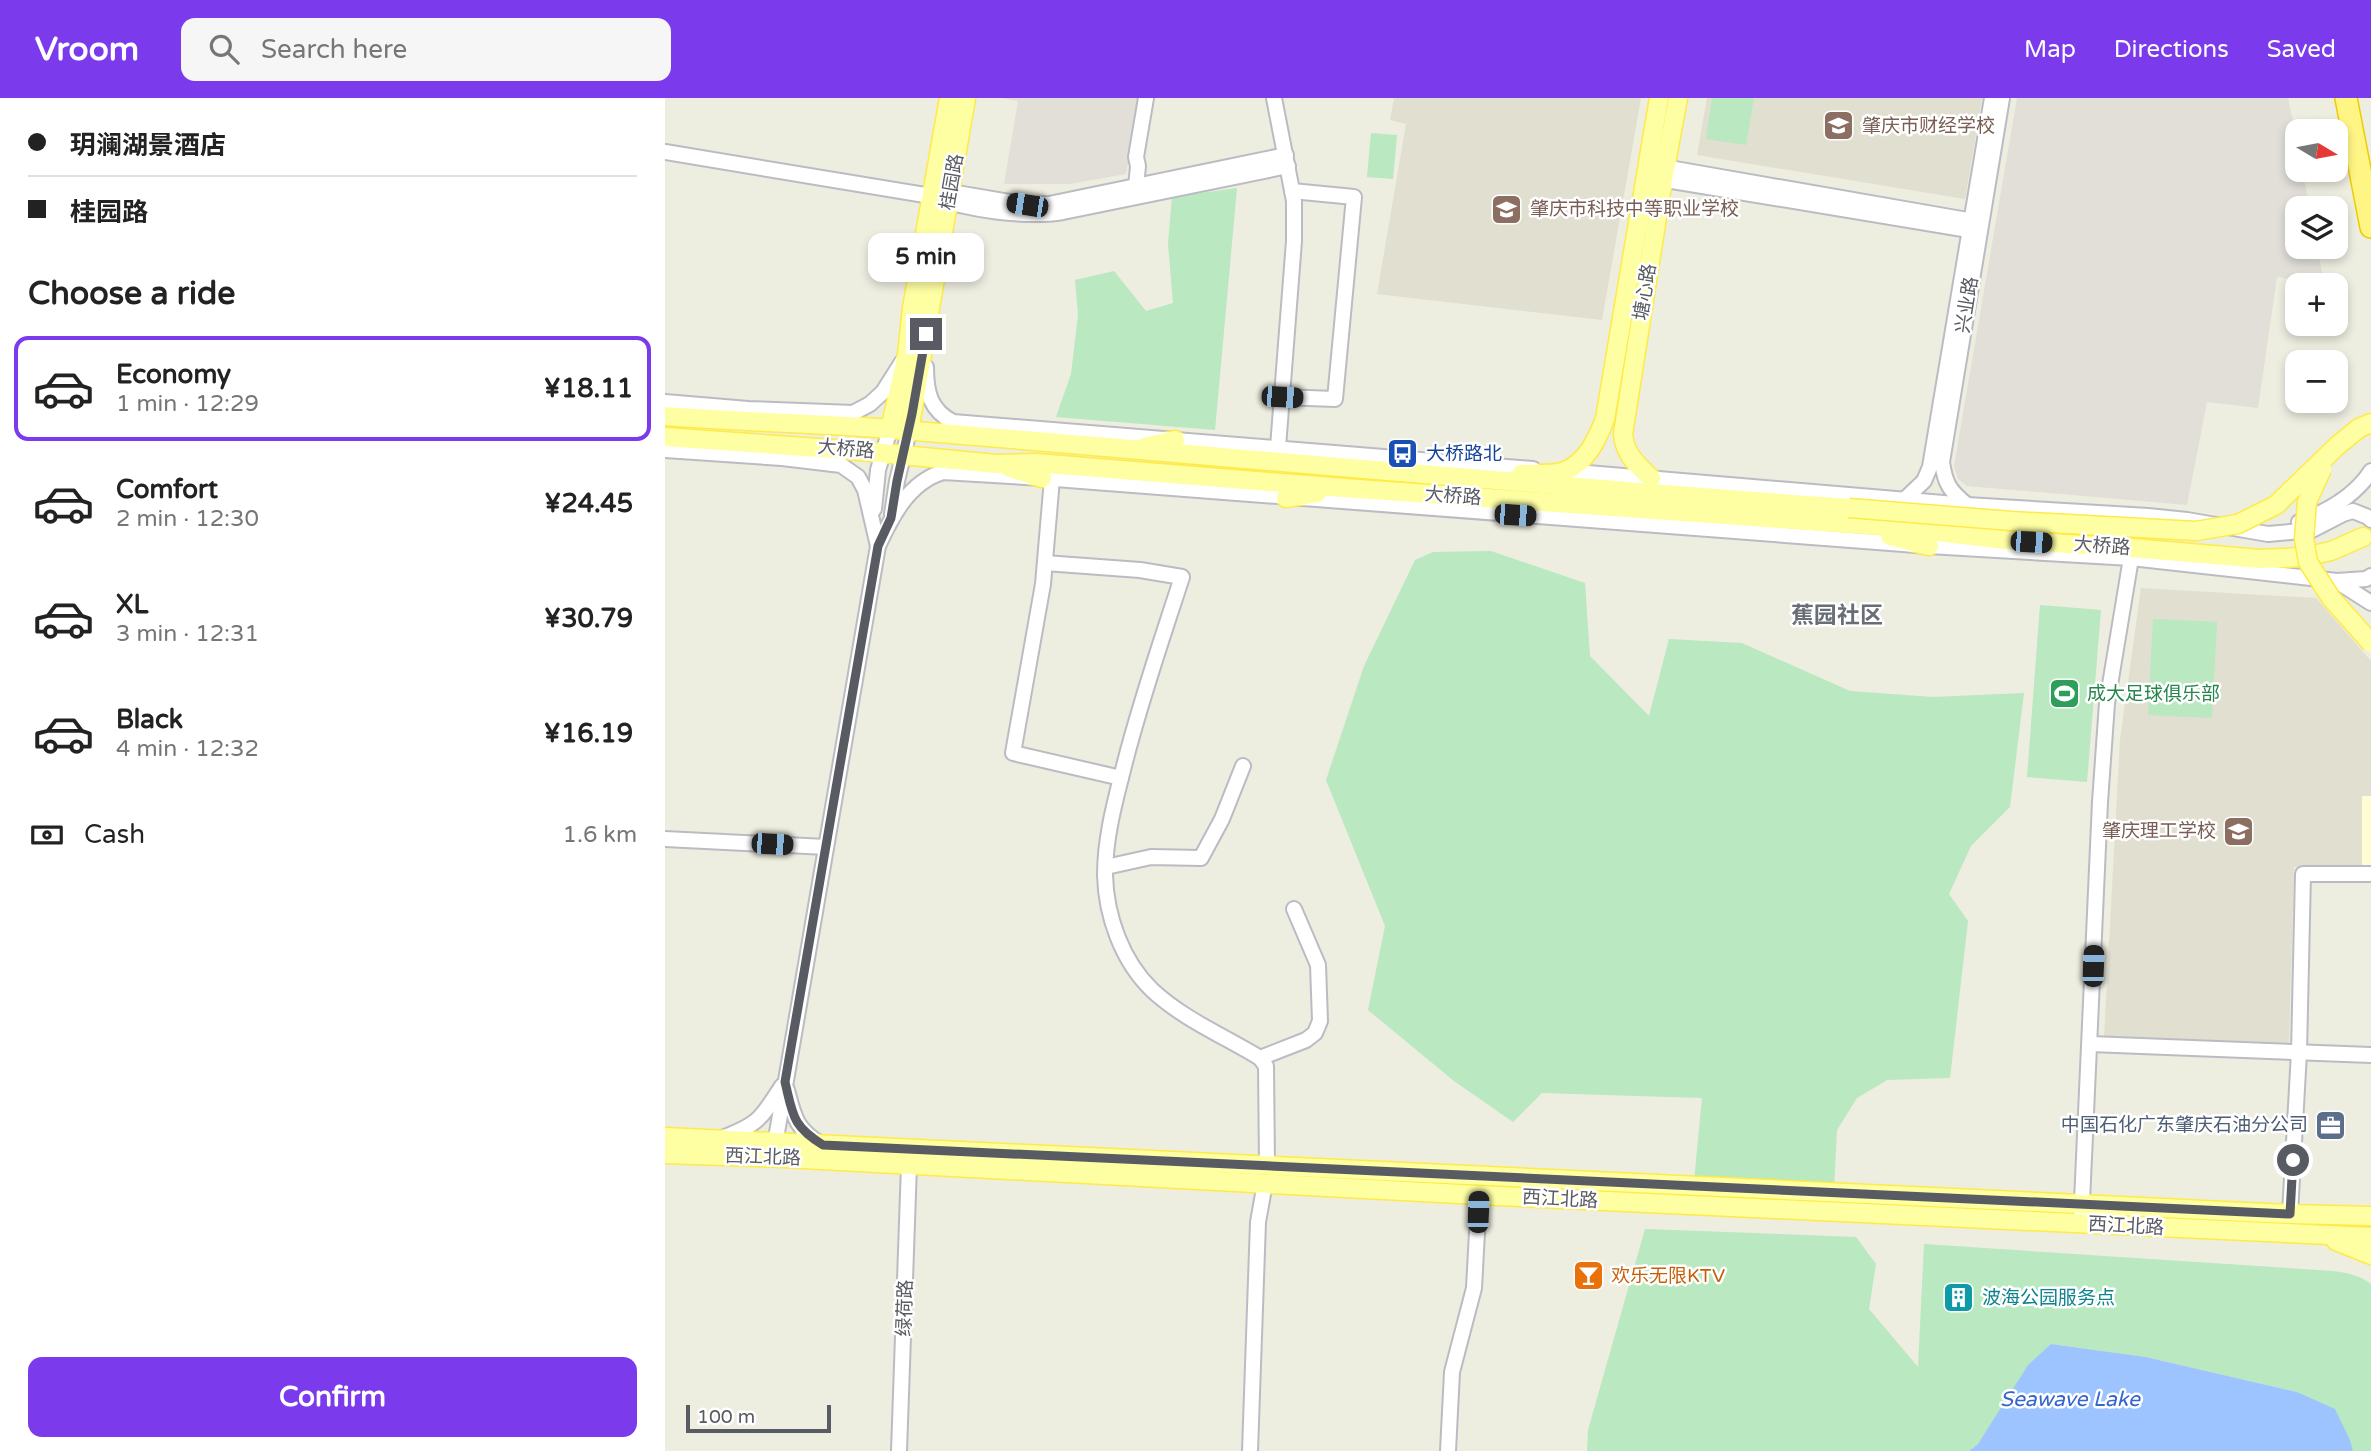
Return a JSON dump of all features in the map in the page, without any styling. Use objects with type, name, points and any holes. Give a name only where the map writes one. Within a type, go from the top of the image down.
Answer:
[{"type":"highway","points":[[2346,98],[2371,227]]},
{"type":"main road","name":"桂园路","points":[[890,429],[907,355],[912,308],[949,98]]},
{"type":"main road","name":"桂园路","points":[[909,431],[967,98]]},
{"type":"main road","name":"塘心路","points":[[1651,478],[1637,466],[1624,446],[1623,434],[1655,172],[1659,98]]},
{"type":"main road","name":"塘心路","points":[[1565,471],[1583,458],[1595,444],[1605,419],[1655,172],[1678,98]]},
{"type":"main road","points":[[748,409],[781,421]]},
{"type":"main road","name":"大桥路","points":[[665,416],[890,429],[1456,478],[2012,521],[2196,531],[2238,524],[2276,505],[2337,446]]},
{"type":"main road","points":[[2371,424],[2359,428],[2337,446],[2318,474],[2307,502],[2304,539],[2308,562],[2315,575],[2330,597],[2371,643]]},
{"type":"main road","name":"大桥路","points":[[665,437],[903,454],[996,464],[1036,463],[1895,527],[2005,540],[2260,559],[2303,557],[2331,551],[2363,537]]},
{"type":"main road","points":[[1131,451],[1175,440]]},
{"type":"main road","points":[[745,442],[782,458]]},
{"type":"main road","points":[[996,464],[1047,478]]},
{"type":"main road","points":[[1456,478],[1565,471]]},
{"type":"main road","points":[[1716,485],[1787,503]]},
{"type":"main road","points":[[1286,498],[1344,488]]},
{"type":"main road","points":[[1814,523],[1891,536],[1929,546]]},
{"type":"main road","name":"西江北路","points":[[666,1145],[718,1139],[774,1150],[823,1145],[847,1154],[909,1165],[1559,1180],[2371,1216]]},
{"type":"main road","name":"西江北路","points":[[666,1145],[1266,1174],[1479,1195],[2371,1237]]},
{"type":"main road","points":[[1558,1198],[1559,1180]]},
{"type":"main road","points":[[2371,1200],[2323,1215],[2322,1236],[2371,1255]]},
{"type":"street","points":[[1136,187],[1136,157],[1146,98]]},
{"type":"street","points":[[1274,98],[1292,191],[1294,241],[1278,447]]},
{"type":"street","name":"兴业路","points":[[1967,505],[1952,493],[1944,477],[1942,462],[1992,98]]},
{"type":"street","name":"兴业路","points":[[1904,500],[1924,481],[1930,467],[2002,98]]},
{"type":"street","points":[[665,152],[932,196],[1038,205],[1287,161]]},
{"type":"street","points":[[950,198],[1027,215],[1052,214],[1287,161]]},
{"type":"street","points":[[1655,172],[1975,226]]},
{"type":"street","points":[[1282,397],[1335,399],[1354,197],[1292,191]]},
{"type":"street","points":[[926,334],[928,396],[944,417],[953,422],[1967,505],[2148,516],[2268,534],[2312,530],[2353,511],[2371,520]]},
{"type":"street","points":[[665,402],[853,414],[883,392],[907,355]]},
{"type":"street","points":[[872,524],[878,470],[890,429]]},
{"type":"street","points":[[891,518],[909,431]]},
{"type":"street","points":[[665,450],[782,458],[841,466],[858,477],[865,491],[878,546]]},
{"type":"street","points":[[2268,534],[2320,514],[2341,500],[2371,471]]},
{"type":"street","points":[[774,1150],[878,546],[891,518],[905,499],[933,475],[943,472],[1047,478],[1929,546],[2131,558],[2337,581],[2366,579],[2371,576]]},
{"type":"street","points":[[1047,478],[1043,584],[1013,752],[1121,779]]},
{"type":"street","points":[[2081,1224],[2107,703],[2131,558]]},
{"type":"street","points":[[1045,563],[1140,570],[1182,578],[1139,706],[1107,839],[1106,867],[1112,923],[1126,957],[1151,989],[1180,1012],[1260,1058],[1266,1066],[1266,1174],[1258,1222],[1250,1451]]},
{"type":"street","points":[[2337,581],[2371,603]]},
{"type":"street","points":[[1106,867],[1151,857],[1201,858],[1222,820],[1243,766]]},
{"type":"street","points":[[665,838],[826,847]]},
{"type":"street","points":[[2290,1214],[2299,1052],[2302,874],[2371,874]]},
{"type":"street","points":[[1260,1058],[1306,1040],[1315,1033],[1320,1021],[1318,965],[1294,909]]},
{"type":"street","points":[[2090,1044],[2371,1055]]},
{"type":"street","points":[[718,1139],[754,1124],[785,1082]]},
{"type":"street","points":[[785,1082],[798,1126],[823,1145]]},
{"type":"street","name":"绿荷路","points":[[899,1451],[909,1165]]},
{"type":"street","points":[[1447,1451],[1452,1372],[1474,1287],[1479,1195]]},
{"type":"shaded area","points":[[1002,98],[1139,98],[1126,174],[1070,184],[1004,184],[1018,101]]},
{"type":"shaded area","name":"肇庆市科技中等职业学校","points":[[1394,98],[1641,98],[1602,320],[1377,294],[1406,124],[1390,120]]},
{"type":"shaded area","name":"肇庆市财经学校","points":[[1707,98],[1982,98],[1965,199],[1697,155]]},
{"type":"shaded area","points":[[2017,98],[2288,98],[2292,119],[2285,119],[2285,182],[2305,182],[2307,196],[2285,196],[2285,259],[2319,259],[2322,273],[2285,273],[2285,278],[2277,277],[2258,408],[2207,402],[2187,505],[1967,486],[1958,479],[1954,466]]},
{"type":"shaded area","name":"肇庆理工学校","points":[[2141,588],[2316,598],[2371,661],[2371,796],[2362,796],[2362,867],[2294,867],[2289,1043],[2104,1037],[2120,740]]},
{"type":"shaded area","points":[[2362,796],[2371,796],[2371,867],[2362,867]]},
{"type":"green space","points":[[1712,98],[1754,98],[1746,145],[1706,139]]},
{"type":"green space","points":[[1371,133],[1397,135],[1393,179],[1367,177]]},
{"type":"green space","points":[[1237,188],[1215,430],[1056,417],[1071,374],[1078,315],[1075,280],[1114,271],[1146,311],[1173,303],[1168,243],[1172,197]]},
{"type":"green space","points":[[1491,551],[1585,583],[1590,656],[1649,716],[1669,639],[1742,643],[1850,691],[1933,697],[2024,693],[2010,807],[1971,846],[1949,894],[1968,921],[1950,1078],[1887,1080],[1857,1098],[1837,1130],[1834,1189],[1694,1181],[1702,1098],[1542,1093],[1513,1122],[1454,1081],[1368,1010],[1385,926],[1326,780],[1364,666],[1415,560],[1433,552]]},
{"type":"green space","name":"成大足球俱乐部","points":[[2040,605],[2101,610],[2087,782],[2027,777]]},
{"type":"green space","points":[[2153,619],[2217,622],[2212,718],[2148,715]]},
{"type":"green space","points":[[1645,1229],[1856,1237],[1876,1264],[1869,1309],[1918,1367],[1924,1244],[2333,1271],[2353,1275],[2371,1284],[2371,1451],[2353,1451],[2350,1440],[2297,1392],[2146,1357],[2051,1344],[1978,1444],[1969,1451],[1587,1451],[1588,1430]]},
{"type":"water","name":"Seawave Lake","points":[[2051,1344],[2146,1357],[2297,1392],[2335,1409],[2353,1451],[1969,1451],[1978,1444],[2028,1365]]},
{"type":"place","name":"肇庆市财经学校","points":[[1839,126]]},
{"type":"place","name":"肇庆市科技中等职业学校","points":[[1507,209]]},
{"type":"place","name":"大桥路北","points":[[1403,454]]},
{"type":"place","name":"成大足球俱乐部","points":[[2064,694]]},
{"type":"place","name":"肇庆理工学校","points":[[2239,831]]},
{"type":"place","name":"中国石化广东肇庆石油分公司","points":[[2331,1125]]},
{"type":"place","name":"欢乐无限KTV","points":[[1588,1276]]},
{"type":"place","name":"波海公园服务点","points":[[1959,1298]]},
{"type":"district","name":"蕉园社区","points":[[1837,616]]},
{"type":"route","points":[[926,334],[891,518],[878,546],[785,1082],[798,1126],[823,1145],[2290,1214],[2293,1160]]}]
